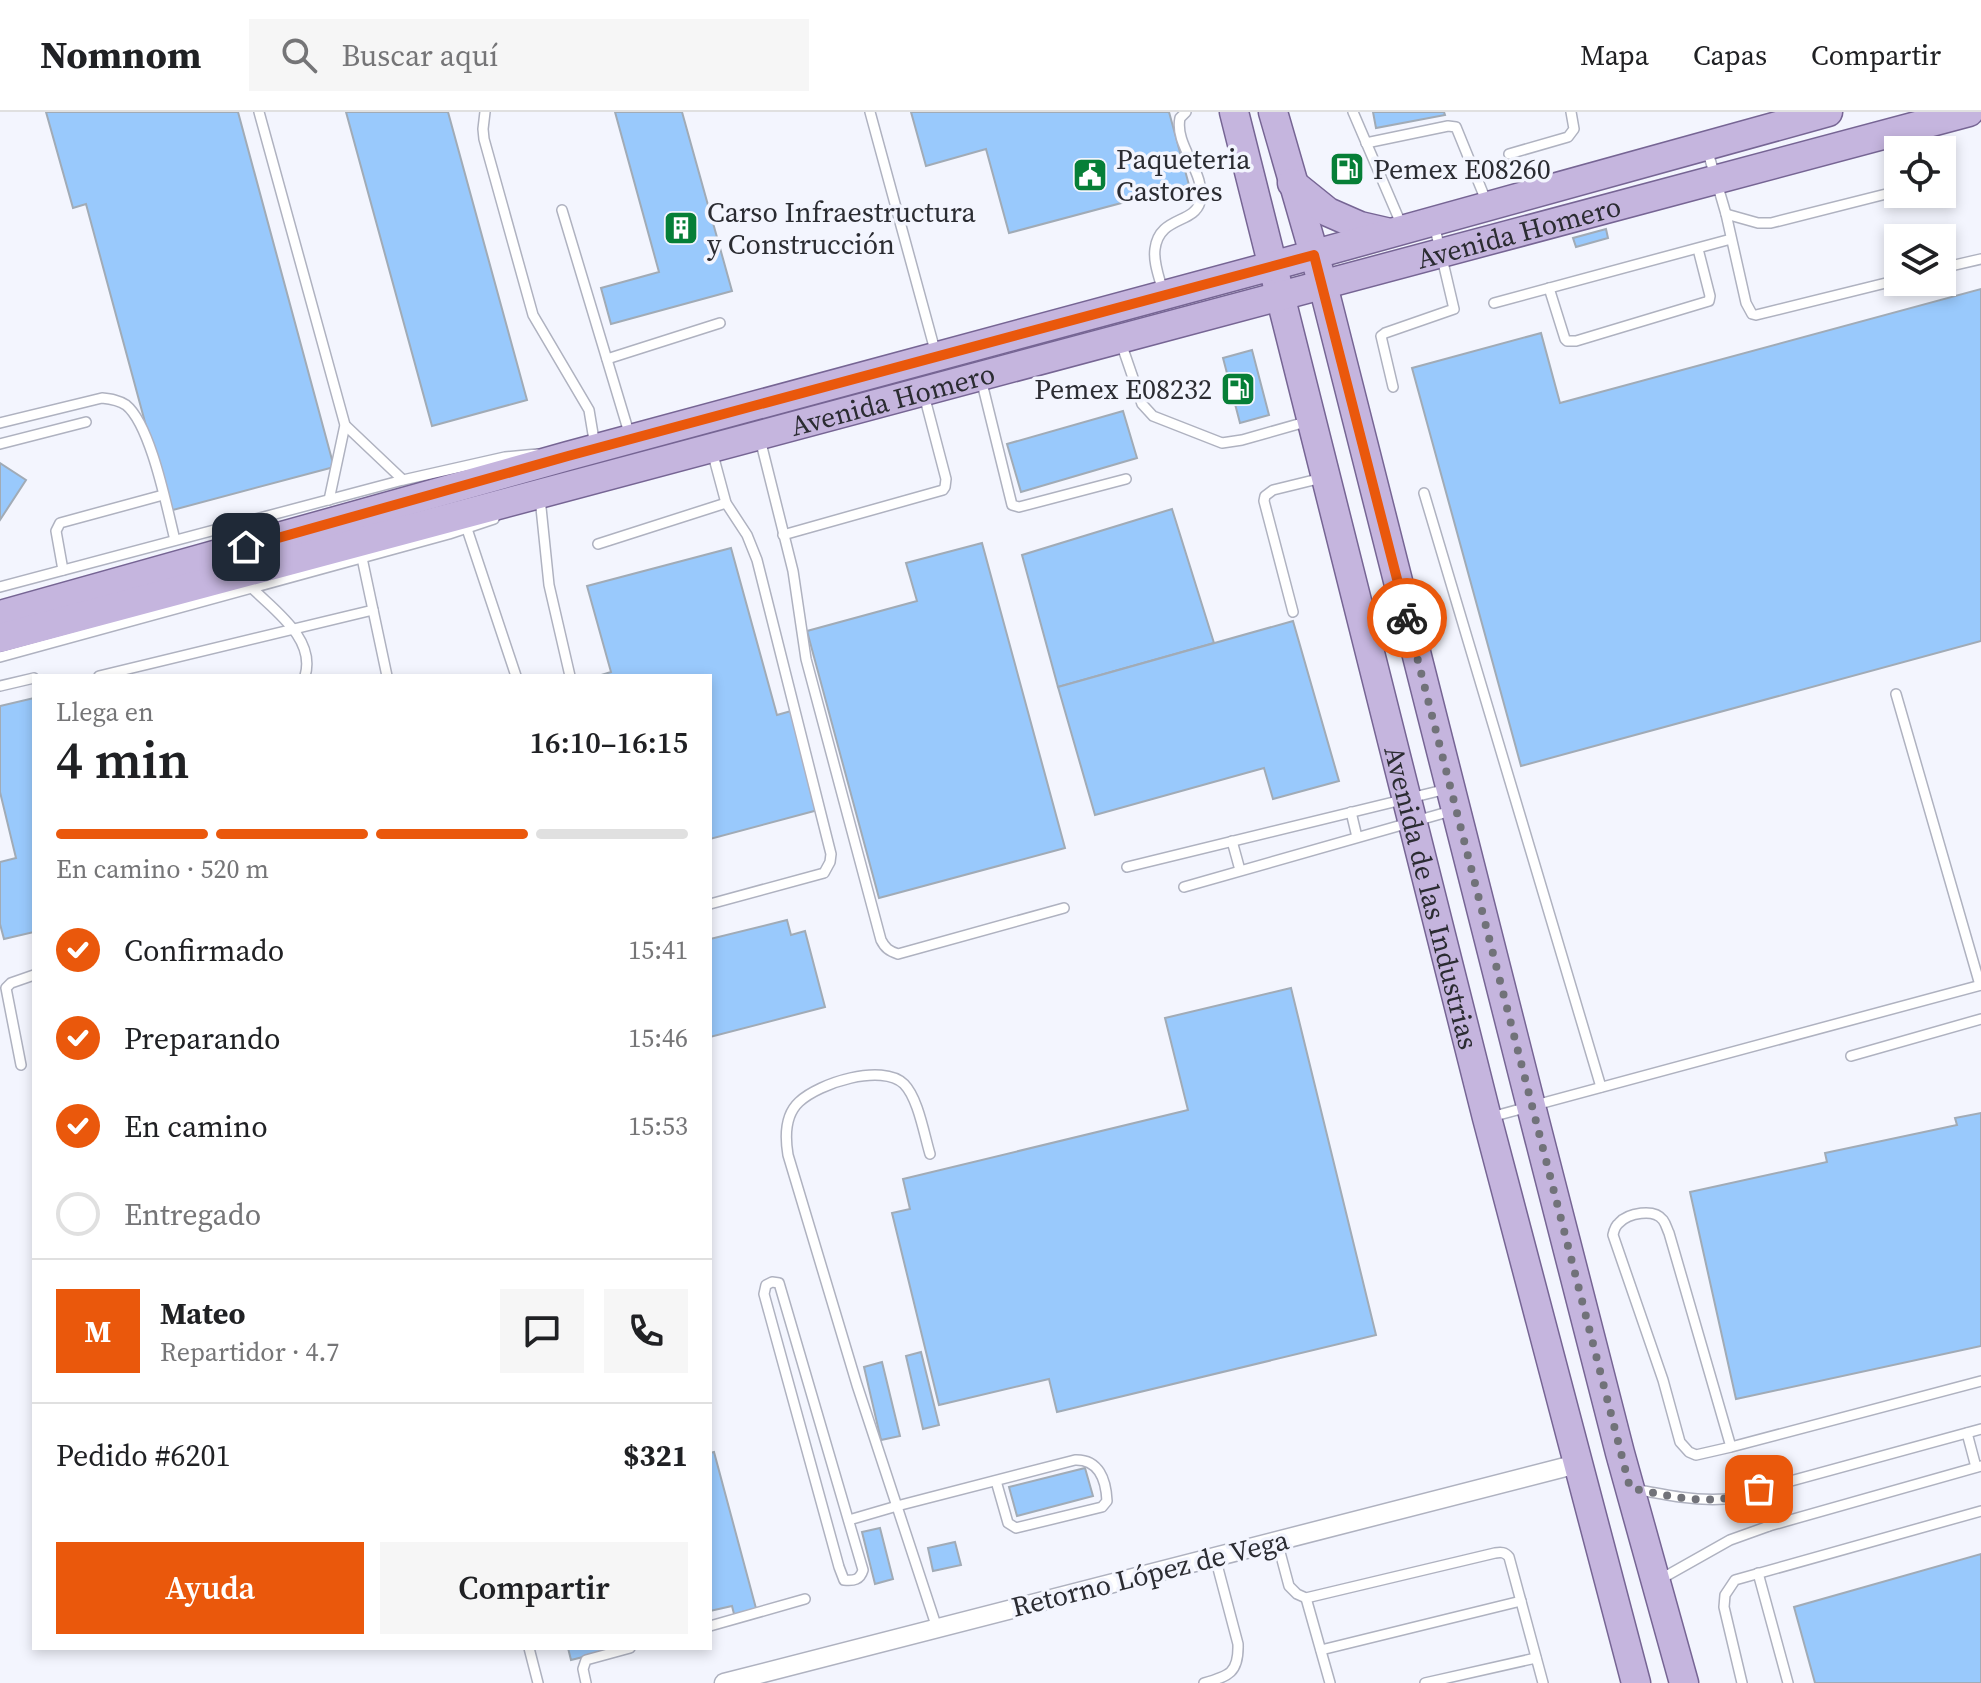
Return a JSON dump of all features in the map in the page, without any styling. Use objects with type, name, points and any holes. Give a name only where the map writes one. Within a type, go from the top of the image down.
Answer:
[{"type":"main road","name":"Avenida de las Industrias","points":[[1234,112],[1487,1118],[1636,1683]]},
{"type":"main road","name":"Avenida de las Industrias","points":[[1273,112],[1323,285],[1620,1453],[1684,1683]]},
{"type":"main road","name":"Avenida Homero","points":[[0,638],[160,582],[568,456],[1164,296],[1828,112]]},
{"type":"main road","name":"Avenida Homero","points":[[0,615],[160,582],[568,485],[1969,112]]},
{"type":"main road","points":[[1292,183],[1328,212],[1360,226],[1397,231]]},
{"type":"main road","points":[[1577,1464],[1620,1453]]},
{"type":"street","name":"Retorno López de Vega","points":[[724,1683],[1577,1464]]},
{"type":"lane","points":[[259,112],[345,425],[329,500]]},
{"type":"lane","points":[[485,112],[484,139],[531,308],[589,410],[596,449]]},
{"type":"lane","points":[[870,112],[937,357]]},
{"type":"lane","points":[[1164,296],[1154,253],[1160,234],[1165,227],[1195,211],[1200,201],[1200,185],[1180,129],[1180,118],[1186,112]]},
{"type":"lane","points":[[1353,112],[1397,231]]},
{"type":"lane","points":[[1509,154],[1568,137],[1574,129],[1571,112]]},
{"type":"lane","points":[[1366,143],[1456,127],[1488,206]]},
{"type":"lane","points":[[1707,145],[1746,303],[1752,314],[1884,283]]},
{"type":"lane","points":[[1726,214],[1758,223],[1771,223],[1884,195]]},
{"type":"lane","points":[[562,210],[631,439]]},
{"type":"lane","points":[[1393,387],[1381,336],[1454,309],[1433,221]]},
{"type":"lane","points":[[1494,303],[1731,239]]},
{"type":"lane","points":[[1549,288],[1565,339],[1576,341],[1709,301],[1698,249]]},
{"type":"lane","points":[[1956,265],[1981,259]]},
{"type":"lane","points":[[607,359],[720,323]]},
{"type":"lane","points":[[1119,339],[1142,404],[1153,416],[1222,443],[1311,420]]},
{"type":"lane","points":[[981,377],[1012,505],[1019,507],[1126,479]]},
{"type":"lane","points":[[783,535],[943,490],[946,479],[923,392]]},
{"type":"lane","points":[[0,423],[102,398],[126,404],[148,441],[175,540]]},
{"type":"lane","points":[[0,444],[86,422]]},
{"type":"lane","points":[[345,425],[403,480]]},
{"type":"lane","points":[[759,436],[793,571],[806,659],[884,947],[898,954],[1064,908]]},
{"type":"lane","points":[[711,448],[726,503],[747,535],[757,560],[831,854],[824,873],[712,903]]},
{"type":"lane","points":[[0,587],[403,480],[521,454],[568,456]]},
{"type":"lane","points":[[1293,612],[1265,496],[1273,490],[1325,478]]},
{"type":"lane","points":[[513,511],[568,485]]},
{"type":"lane","points":[[1424,493],[1601,1087]]},
{"type":"lane","points":[[63,570],[56,531],[60,523],[163,495]]},
{"type":"lane","points":[[540,498],[549,585],[570,674]]},
{"type":"lane","points":[[598,544],[726,503]]},
{"type":"lane","points":[[0,657],[467,529],[499,517]]},
{"type":"lane","points":[[467,529],[515,674]]},
{"type":"lane","points":[[362,558],[387,674]]},
{"type":"lane","points":[[252,588],[294,630],[306,650],[305,674]]},
{"type":"lane","points":[[107,674],[373,610]]},
{"type":"lane","points":[[0,686],[32,678]]},
{"type":"lane","points":[[1487,1118],[1980,985],[1896,694]]},
{"type":"lane","points":[[1127,867],[1351,812],[1409,810],[1452,799]]},
{"type":"lane","points":[[1184,887],[1357,837],[1409,810],[1452,799]]},
{"type":"lane","points":[[1351,812],[1357,837]]},
{"type":"lane","points":[[1232,841],[1240,870]]},
{"type":"lane","points":[[21,1065],[6,988],[32,976]]},
{"type":"lane","points":[[1851,1056],[1981,1019]]},
{"type":"lane","points":[[930,1154],[911,1092],[901,1080],[883,1076],[853,1077],[826,1085],[798,1102],[789,1117],[786,1131],[788,1155],[857,1385],[937,1628]]},
{"type":"lane","points":[[1731,1447],[1663,1220],[1646,1213],[1622,1220],[1616,1225],[1613,1235],[1663,1380],[1680,1442],[1689,1452],[1696,1455],[1731,1447],[1981,1381]]},
{"type":"lane","points":[[772,1282],[779,1283],[849,1520],[863,1570],[857,1580],[844,1580],[839,1567],[764,1294],[766,1285],[772,1282]]},
{"type":"lane","points":[[1630,1488],[1681,1498],[1725,1499],[1981,1429]]},
{"type":"lane","points":[[1656,1581],[1730,1540],[1769,1526],[1978,1466],[1967,1433]]},
{"type":"lane","points":[[849,1520],[897,1506],[996,1481],[1081,1460],[1088,1461],[1100,1472],[1108,1497],[1102,1507],[1016,1528],[1008,1523],[996,1481]]},
{"type":"lane","points":[[1759,1489],[1769,1526]]},
{"type":"lane","points":[[1742,1683],[1724,1607],[1725,1595],[1735,1580],[1981,1511]]},
{"type":"lane","points":[[1277,1541],[1289,1586],[1306,1598],[1501,1552],[1509,1557],[1543,1683]]},
{"type":"lane","points":[[1204,1683],[1228,1677],[1235,1668],[1238,1654],[1215,1557]]},
{"type":"lane","points":[[1758,1573],[1788,1683]]},
{"type":"lane","points":[[1306,1598],[1330,1683]]},
{"type":"lane","points":[[712,1625],[805,1599]]},
{"type":"lane","points":[[1321,1650],[1521,1601]]},
{"type":"lane","points":[[530,1650],[538,1683]]},
{"type":"lane","points":[[586,1683],[583,1669],[586,1660],[623,1650]]},
{"type":"lane","points":[[1425,1683],[1536,1658]]},
{"type":"building","points":[[46,112],[238,112],[334,467],[169,511],[86,204],[73,208]]},
{"type":"building","points":[[346,112],[448,112],[527,400],[432,426]]},
{"type":"building","name":"Carso Infraestructura y Construcción","points":[[615,112],[682,112],[732,291],[611,324],[601,288],[659,272]]},
{"type":"building","name":"Paqueteria Castores","points":[[911,112],[1169,112],[1189,185],[1009,233],[986,149],[926,166]]},
{"type":"building","points":[[1373,112],[1444,112],[1445,115],[1376,128]]},
{"type":"building","points":[[1606,229],[1608,238],[1576,247],[1573,238]]},
{"type":"building","points":[[1981,289],[1981,641],[1521,766],[1412,368],[1541,333],[1560,403]]},
{"type":"building","points":[[1252,350],[1269,415],[1240,423],[1223,358]]},
{"type":"building","points":[[1123,411],[1137,458],[1021,492],[1007,444]]},
{"type":"building","points":[[0,463],[26,480],[0,520]]},
{"type":"building","points":[[1172,509],[1214,643],[1058,687],[1022,555]]},
{"type":"building","points":[[982,543],[1065,848],[879,898],[807,631],[917,601],[906,563]]},
{"type":"building","points":[[731,548],[777,715],[791,711],[818,810],[712,838],[712,674],[604,674],[611,672],[587,586]]},
{"type":"building","points":[[1293,621],[1339,781],[1273,799],[1264,768],[1095,815],[1058,687]]},
{"type":"building","points":[[32,698],[32,932],[4,939],[0,924],[0,862],[16,858],[0,792],[0,706]]},
{"type":"building","points":[[787,920],[791,935],[805,931],[825,1007],[712,1036],[712,939]]},
{"type":"building","points":[[1291,988],[1376,1335],[1057,1412],[1049,1379],[939,1405],[892,1213],[910,1209],[903,1179],[1188,1110],[1165,1018]]},
{"type":"building","points":[[1981,1113],[1981,1346],[1736,1399],[1690,1192],[1827,1162],[1825,1153],[1957,1125],[1955,1118]]},
{"type":"building","points":[[921,1352],[939,1425],[923,1429],[906,1356]]},
{"type":"building","points":[[882,1362],[900,1436],[881,1440],[864,1367]]},
{"type":"building","points":[[712,1452],[757,1612],[735,1618],[732,1606],[712,1611]]},
{"type":"building","points":[[1085,1468],[1093,1496],[1017,1516],[1009,1487]]},
{"type":"building","points":[[880,1528],[893,1579],[875,1584],[862,1532]]},
{"type":"building","points":[[955,1542],[961,1565],[933,1571],[928,1548]]},
{"type":"building","points":[[1981,1554],[1981,1683],[1815,1683],[1794,1607]]},
{"type":"building","points":[[568,1650],[611,1650],[571,1660]]},
{"type":"way so far","points":[[1407,618],[1630,1488],[1705,1500],[1725,1499],[1759,1489]]},
{"type":"place","name":"Pemex E08260","points":[[1347,169]]},
{"type":"place","name":"Paqueteria Castores","points":[[1090,175]]},
{"type":"place","name":"Carso Infraestructura y Construcción","points":[[681,228]]},
{"type":"place","name":"Pemex E08232","points":[[1238,389]]},
{"type":"route","points":[[246,547],[568,456],[1314,255],[1407,618]]}]
